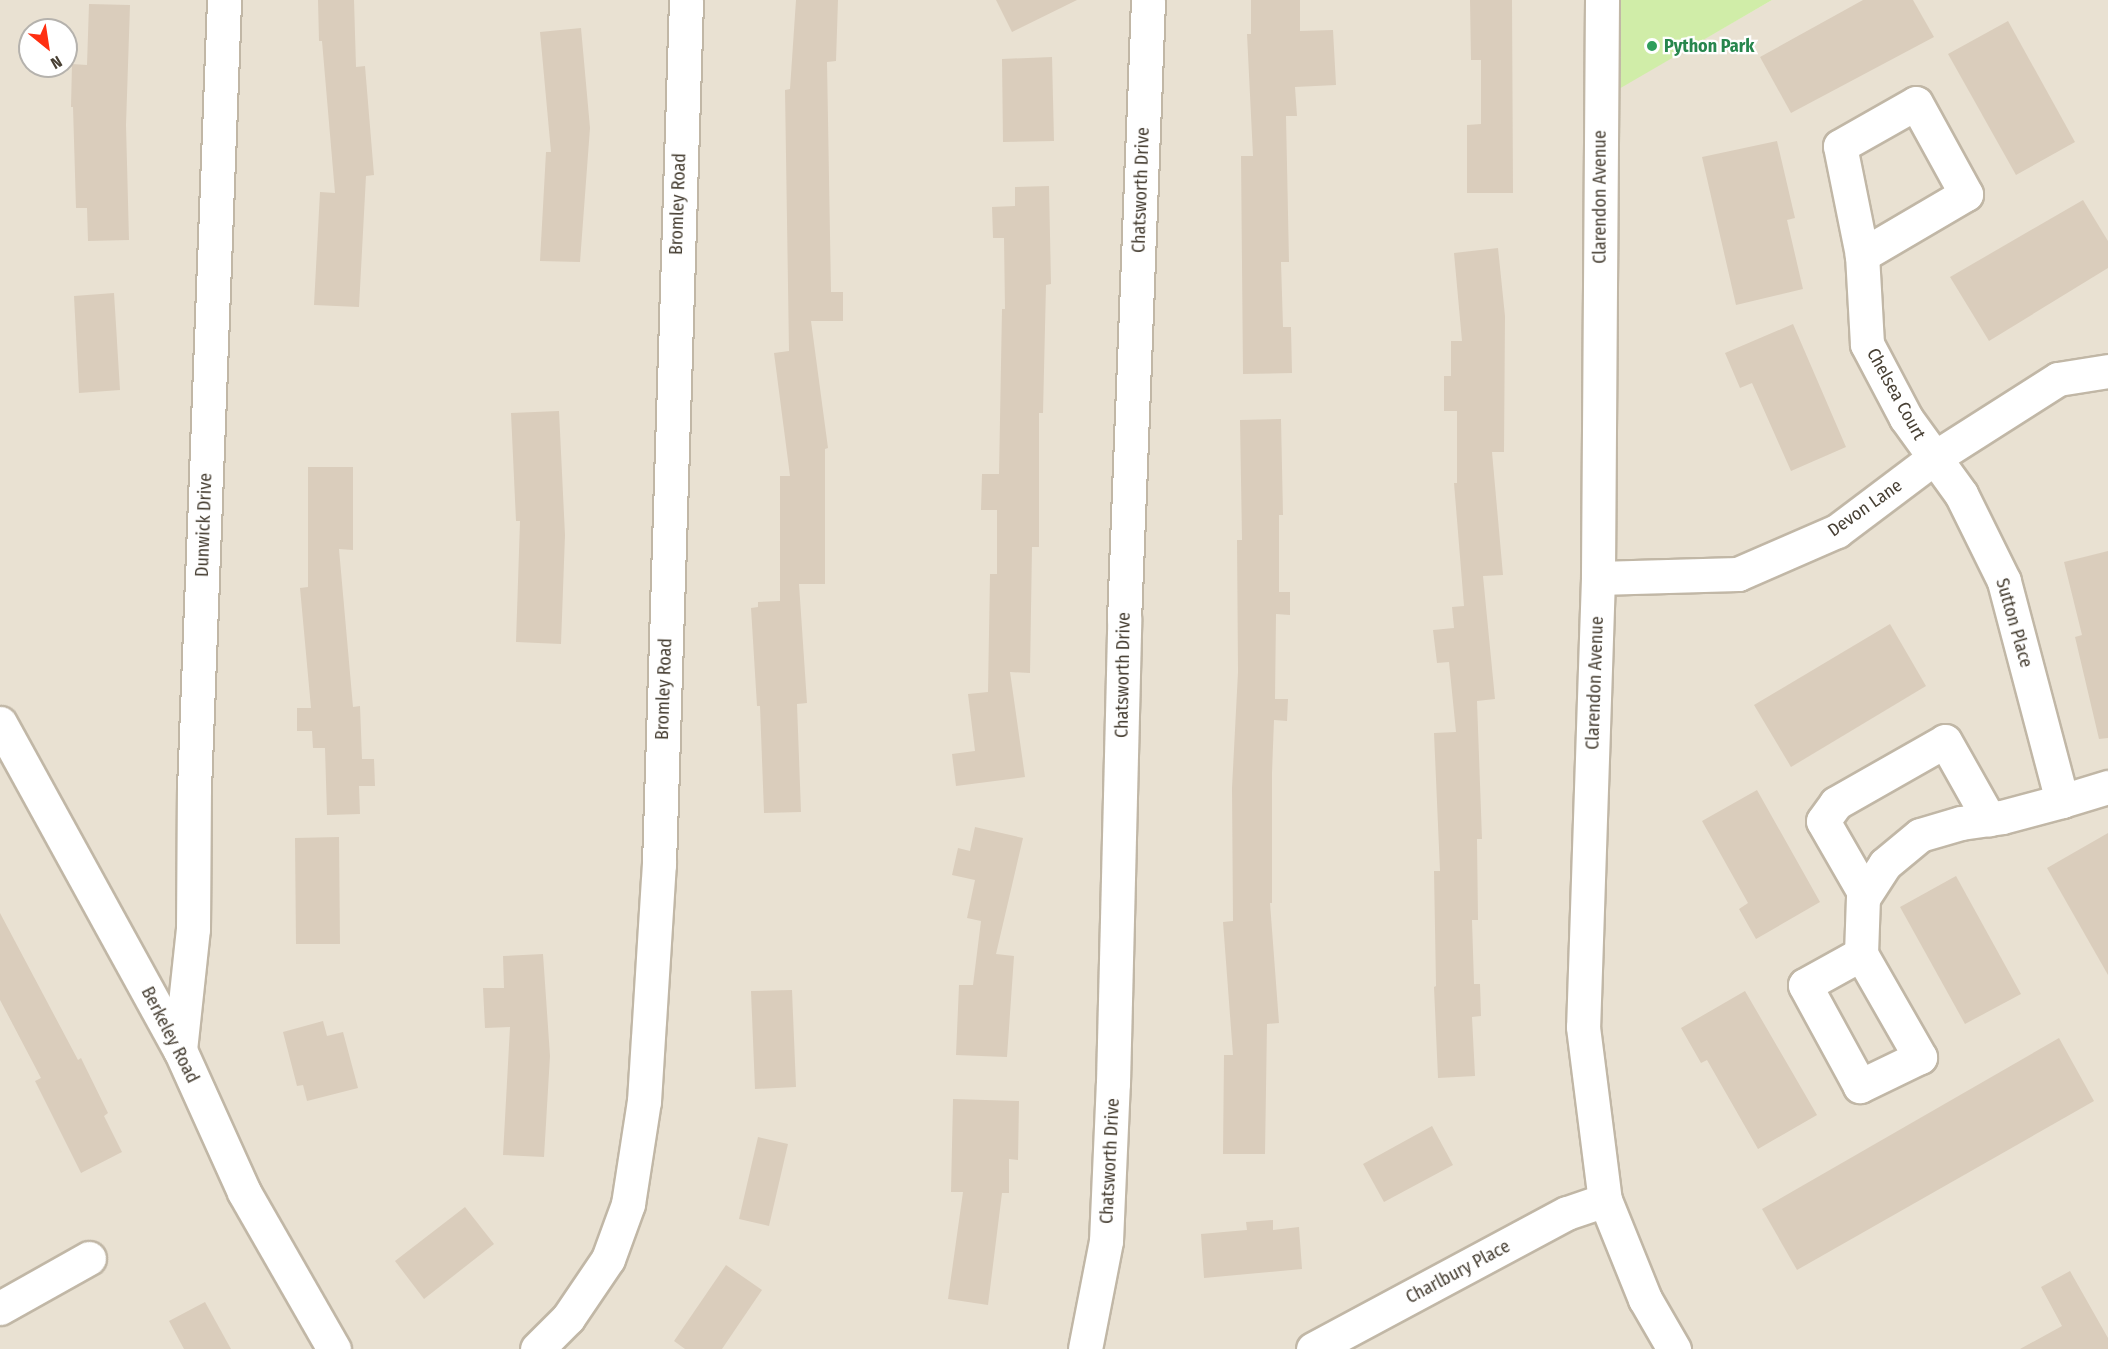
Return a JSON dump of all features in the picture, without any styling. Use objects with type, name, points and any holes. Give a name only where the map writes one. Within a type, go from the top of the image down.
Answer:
[{"type":"street","name":"Dunwick Drive","points":[[180,1050],[192,929],[194,789],[224,0]]},
{"type":"street","name":"Bromley Road","points":[[537,1349],[568,1318],[608,1259],[628,1204],[644,1101],[659,864],[686,0]]},
{"type":"street","name":"Chatsworth Drive","points":[[1090,1348],[1107,1230],[1113,1083],[1124,620],[1149,0]]},
{"type":"street","name":"Clarendon Avenue","points":[[1602,0],[1598,578],[1583,1027],[1605,1200],[1645,1299],[1674,1349]]},
{"type":"street","name":"Chelsea Court","points":[[1862,255],[1966,194],[1916,103],[1839,146],[1862,255],[1867,344],[1906,417],[1934,458]]},
{"type":"street","name":"Devon Lane","points":[[1598,578],[1738,574],[1837,531],[1934,458],[2058,379],[2108,371]]},
{"type":"street","name":"Sutton Place","points":[[1934,458],[1961,494],[2004,581],[2062,801]]},
{"type":"street","name":"Berkeley Road","points":[[0,723],[180,1050],[244,1192],[334,1349]]},
{"type":"street","points":[[1865,894],[1823,821],[1836,802],[1945,741],[1989,819]]},
{"type":"street","points":[[1861,954],[1863,898],[1885,864],[1920,835],[2108,788]]},
{"type":"street","name":"Charlbury Place","points":[[1314,1349],[1568,1213],[1605,1200]]},
{"type":"street","points":[[0,1308],[89,1258]]},
{"type":"shaded area","points":[[0,0],[1614,0],[1612,92],[1772,0],[2108,0],[2108,1349],[0,1349]]},
{"type":"green space","name":"Python Park","points":[[1614,0],[1772,0],[1612,93]]},
{"type":"building","points":[[318,0],[354,0],[356,67],[365,66],[374,175],[366,176],[359,307],[314,305],[320,192],[335,193],[322,41],[319,41]]},
{"type":"building","points":[[796,0],[838,0],[836,61],[827,62],[831,292],[843,292],[843,321],[811,321],[828,448],[825,449],[825,584],[799,584],[807,703],[797,704],[801,812],[764,813],[760,706],[757,706],[751,608],[758,607],[758,602],[780,601],[780,476],[790,476],[774,353],[789,351],[785,90],[790,89]]},
{"type":"building","points":[[996,0],[1077,0],[1012,32]]},
{"type":"building","points":[[1251,0],[1300,0],[1300,31],[1333,30],[1336,85],[1295,87],[1297,116],[1286,116],[1289,262],[1281,262],[1283,327],[1291,327],[1292,373],[1243,374],[1241,156],[1253,156],[1247,34],[1251,34]]},
{"type":"building","points":[[1470,0],[1512,0],[1513,193],[1467,193],[1467,125],[1481,124],[1481,60],[1471,60]]},
{"type":"building","points":[[1863,0],[1913,0],[1934,37],[1791,113],[1760,57]]},
{"type":"building","points":[[89,4],[130,5],[126,125],[129,240],[88,241],[87,208],[76,208],[72,78],[78,78],[78,64],[87,65]]},
{"type":"building","points":[[2008,21],[2075,142],[2016,175],[1948,54]]},
{"type":"building","points":[[581,28],[590,128],[580,262],[540,261],[546,152],[551,152],[540,32]]},
{"type":"building","points":[[1052,57],[1054,141],[1003,142],[1002,59]]},
{"type":"building","points":[[1777,141],[1795,218],[1787,220],[1803,289],[1736,305],[1702,157]]},
{"type":"building","points":[[1049,186],[1051,284],[1046,285],[1043,413],[1039,413],[1039,547],[1032,547],[1030,673],[1010,672],[1025,777],[956,786],[952,754],[975,751],[968,694],[988,692],[990,574],[997,574],[997,510],[981,510],[982,474],[999,474],[1002,309],[1005,309],[1004,238],[993,238],[992,207],[1015,206],[1015,187]]},
{"type":"building","points":[[2083,200],[2108,241],[2108,268],[1989,341],[1950,277]]},
{"type":"building","points":[[1498,248],[1505,316],[1504,452],[1492,452],[1503,575],[1483,576],[1495,699],[1477,701],[1482,839],[1477,839],[1478,920],[1472,920],[1474,984],[1480,984],[1481,1016],[1472,1017],[1475,1076],[1438,1078],[1434,987],[1436,986],[1434,871],[1440,871],[1434,733],[1456,732],[1449,662],[1437,663],[1433,630],[1454,628],[1452,607],[1464,606],[1454,483],[1457,483],[1457,411],[1444,411],[1444,376],[1451,376],[1451,341],[1462,341],[1454,253]]},
{"type":"building","points":[[114,293],[120,390],[79,393],[74,296]]},
{"type":"building","points":[[1793,324],[1846,447],[1791,471],[1752,383],[1740,388],[1725,353]]},
{"type":"building","points":[[559,411],[565,535],[561,644],[516,642],[520,521],[516,521],[511,413]]},
{"type":"building","points":[[1281,419],[1283,515],[1279,515],[1279,592],[1290,592],[1290,615],[1276,614],[1275,699],[1288,699],[1287,721],[1274,720],[1272,773],[1272,903],[1270,903],[1279,1023],[1267,1024],[1265,1154],[1223,1154],[1224,1055],[1233,1055],[1223,922],[1233,921],[1232,788],[1238,672],[1237,540],[1242,540],[1240,420]]},
{"type":"building","points":[[308,467],[353,467],[353,550],[339,549],[353,707],[360,706],[362,759],[374,759],[375,786],[359,786],[360,814],[327,815],[325,748],[313,748],[312,731],[297,731],[297,708],[311,708],[300,588],[308,587]]},
{"type":"building","points":[[2108,551],[2108,738],[2099,739],[2075,637],[2082,635],[2064,562]]},
{"type":"building","points":[[1890,624],[1926,686],[1791,767],[1754,705]]},
{"type":"building","points":[[1757,790],[1820,902],[1756,939],[1739,909],[1748,903],[1702,821]]},
{"type":"building","points":[[975,827],[1023,838],[996,954],[1014,956],[1007,1057],[956,1055],[959,985],[973,985],[981,921],[967,918],[975,880],[952,875],[958,848],[970,851]]},
{"type":"building","points":[[2108,833],[2108,975],[2047,868]]},
{"type":"building","points":[[339,837],[340,944],[296,944],[295,838]]},
{"type":"building","points":[[1956,876],[2021,994],[1965,1024],[1900,907]]},
{"type":"building","points":[[0,913],[78,1060],[81,1058],[108,1113],[104,1116],[122,1152],[81,1173],[35,1081],[41,1078],[0,1000]]},
{"type":"building","points":[[543,954],[550,1056],[544,1157],[503,1155],[510,1027],[485,1028],[483,988],[504,988],[503,956]]},
{"type":"building","points":[[792,990],[796,1087],[755,1089],[751,991]]},
{"type":"building","points":[[1745,991],[1817,1115],[1758,1149],[1707,1060],[1701,1063],[1681,1028]]},
{"type":"building","points":[[323,1021],[327,1036],[343,1032],[358,1088],[307,1101],[303,1085],[297,1086],[283,1032]]},
{"type":"building","points":[[2059,1038],[2094,1101],[1797,1270],[1762,1209]]},
{"type":"building","points":[[953,1099],[1019,1101],[1018,1160],[1009,1159],[1009,1193],[1002,1193],[988,1305],[948,1299],[963,1192],[951,1192]]},
{"type":"building","points":[[1432,1126],[1453,1165],[1384,1202],[1363,1164]]},
{"type":"building","points":[[758,1137],[788,1144],[769,1226],[739,1219]]},
{"type":"building","points":[[465,1207],[494,1244],[424,1299],[395,1261]]},
{"type":"building","points":[[1273,1220],[1273,1230],[1299,1227],[1302,1269],[1204,1278],[1201,1234],[1247,1230],[1246,1222]]},
{"type":"building","points":[[726,1265],[762,1290],[722,1349],[685,1349],[674,1341]]},
{"type":"building","points":[[2070,1271],[2108,1338],[2108,1349],[2020,1349],[2062,1326],[2041,1287]]},
{"type":"building","points":[[205,1302],[231,1349],[184,1349],[169,1321]]},
{"type":"place","name":"Python Park","points":[[1652,46]]}]
